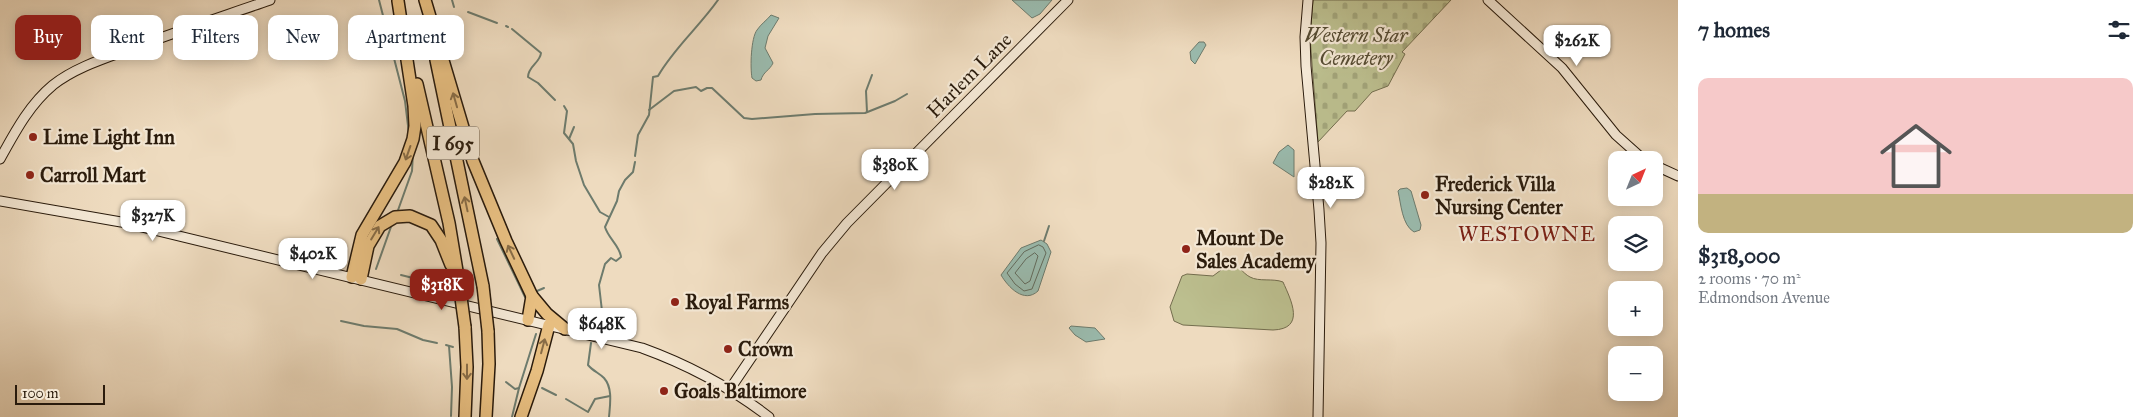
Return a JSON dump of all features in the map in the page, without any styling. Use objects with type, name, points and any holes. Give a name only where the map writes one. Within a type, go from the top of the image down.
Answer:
[{"type":"highway","name":"I 695","points":[[398,0],[449,223],[459,283],[467,367],[465,417]]},
{"type":"highway","points":[[357,278],[362,235],[405,162],[414,133],[414,106],[398,0]]},
{"type":"highway","name":"I 695","points":[[424,0],[483,286],[488,330],[489,364],[486,417]]},
{"type":"highway","points":[[424,0],[473,160],[506,241],[532,296],[546,314],[565,329]]},
{"type":"highway","points":[[357,278],[368,246],[380,226],[395,217],[410,216],[431,225],[436,231],[459,283]]},
{"type":"highway","points":[[528,320],[532,296]]},
{"type":"highway","points":[[521,417],[537,371],[549,325]]},
{"type":"main road","points":[[0,159],[38,100],[63,78],[115,54],[270,0]]},
{"type":"main road","name":"Harlem Lane","points":[[730,388],[816,261],[841,230],[1068,0]]},
{"type":"main road","points":[[1308,0],[1306,57],[1320,210],[1321,243],[1318,417]]},
{"type":"main road","points":[[1488,0],[1562,68],[1616,135],[1634,151]]},
{"type":"main road","points":[[1663,169],[1678,176]]},
{"type":"main road","points":[[0,201],[121,222],[623,343],[660,354],[696,370],[730,388],[770,417]]},
{"type":"green space","name":"Western Star Cemetery","points":[[1313,0],[1451,0],[1402,52],[1405,54],[1388,86],[1372,92],[1355,111],[1347,111],[1318,142],[1310,37]]},
{"type":"green space","points":[[1229,264],[1235,265],[1254,278],[1283,282],[1292,305],[1293,319],[1290,325],[1273,330],[1183,325],[1174,321],[1170,307],[1182,276],[1187,274],[1213,276]]},
{"type":"water","points":[[1012,0],[1052,0],[1040,14],[1032,18]]},
{"type":"water","points":[[771,15],[779,18],[768,36],[765,48],[773,63],[761,80],[756,81],[752,78],[751,73],[753,39],[760,26]]},
{"type":"water","points":[[1199,42],[1204,42],[1206,45],[1195,64],[1191,60],[1190,52]]},
{"type":"water","points":[[1288,145],[1294,150],[1294,177],[1273,163],[1279,152]]},
{"type":"water","points":[[1407,188],[1411,191],[1421,225],[1420,230],[1414,232],[1404,219],[1398,191]]},
{"type":"water","points":[[1041,240],[1047,244],[1051,252],[1038,291],[1033,295],[1022,295],[1012,289],[1001,275],[1021,248]]},
{"type":"water","points":[[1071,326],[1095,328],[1105,339],[1086,342],[1075,335],[1069,328]]},
{"type":"waterway","points":[[379,0],[405,101],[409,134]]},
{"type":"waterway","points":[[452,0],[454,7]]},
{"type":"waterway","points":[[635,156],[638,135],[649,115],[653,77],[658,76],[671,56],[718,0]]},
{"type":"waterway","points":[[468,12],[497,23]]},
{"type":"waterway","points":[[512,29],[541,53],[539,59],[530,70],[528,77],[538,83],[555,100]]},
{"type":"waterway","points":[[867,112],[866,91],[872,75]]},
{"type":"waterway","points":[[649,110],[674,91],[696,87],[701,91],[712,88],[744,118],[752,119],[815,114],[865,113],[907,94]]},
{"type":"waterway","points":[[564,106],[567,111],[564,133],[573,144],[576,161],[584,185],[600,212],[609,217]]},
{"type":"waterway","points":[[569,139],[574,127]]},
{"type":"waterway","points":[[397,213],[412,171],[413,153]]},
{"type":"waterway","points":[[595,326],[602,311],[599,285],[605,264],[611,258],[616,261],[621,257],[605,227],[617,201],[619,191],[625,180],[633,172],[635,162]]},
{"type":"waterway","points":[[376,269],[392,224]]},
{"type":"waterway","points":[[1044,241],[1049,226]]},
{"type":"waterway","points":[[497,239],[525,297]]},
{"type":"waterway","points":[[401,275],[413,278]]},
{"type":"waterway","points":[[419,280],[447,287]]},
{"type":"waterway","points":[[537,291],[544,288]]},
{"type":"waterway","points":[[341,321],[364,326],[397,329],[423,340],[437,343]]},
{"type":"waterway","points":[[512,417],[536,334]]},
{"type":"waterway","points":[[591,343],[588,365],[607,382],[610,397],[609,417]]},
{"type":"waterway","points":[[446,345],[453,347]]},
{"type":"waterway","points":[[449,346],[452,387],[451,416]]},
{"type":"waterway","points":[[506,382],[515,389],[519,388]]},
{"type":"waterway","points":[[542,388],[556,395]]},
{"type":"waterway","points":[[566,399],[588,412],[595,399],[610,396]]},
{"type":"place","name":"Lime Light Inn","points":[[33,137]]},
{"type":"place","name":"Carroll Mart","points":[[30,175]]},
{"type":"place","name":"Frederick Villa Nursing Center","points":[[1425,195]]},
{"type":"place","name":"Mount De Sales Academy","points":[[1186,249]]},
{"type":"place","name":"Royal Farms","points":[[675,302]]},
{"type":"place","name":"Crown","points":[[728,349]]},
{"type":"place","name":"Goals Baltimore","points":[[664,391]]},
{"type":"district","name":"WESTOWNE","points":[[1527,234]]}]
